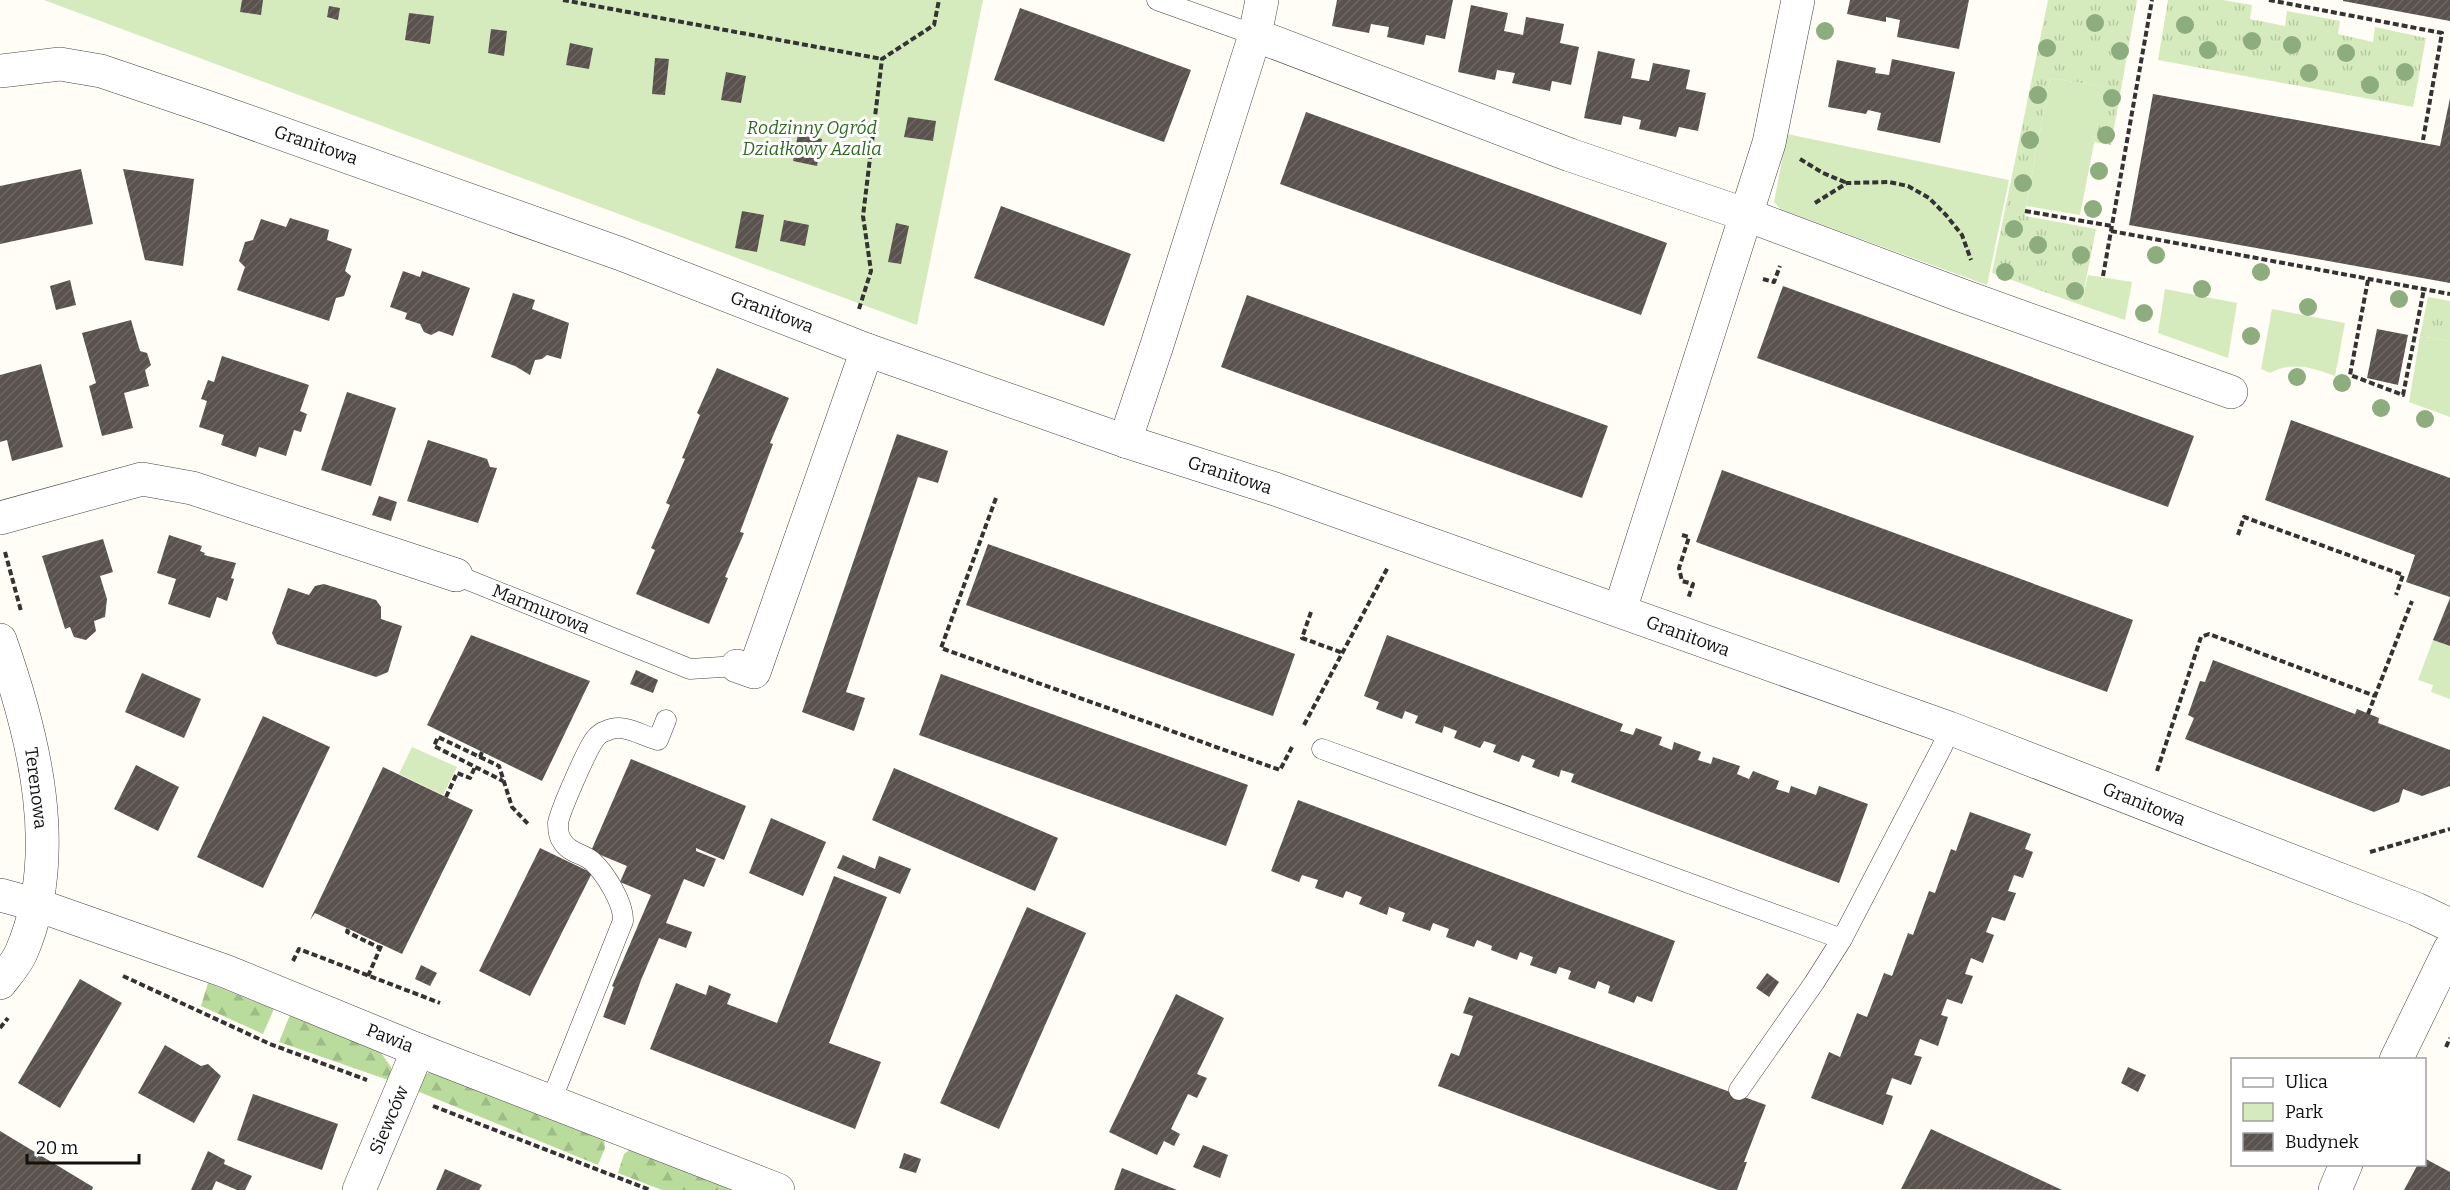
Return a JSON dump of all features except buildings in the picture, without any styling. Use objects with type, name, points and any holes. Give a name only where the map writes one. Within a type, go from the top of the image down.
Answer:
[{"type":"street","points":[[1125,441],[1255,35],[1262,0]]},
{"type":"street","points":[[1620,610],[1748,215],[1769,143],[1798,0]]},
{"type":"street","points":[[1255,35],[1570,155],[1748,215],[2231,392]]},
{"type":"street","name":"Granitowa","points":[[0,71],[60,64],[101,71],[233,115],[621,254],[867,350],[1125,441],[1275,489],[1949,728],[2416,909],[2450,926]]},
{"type":"street","name":"Marmurowa","points":[[736,666],[754,672],[867,350]]},
{"type":"street","name":"Marmurowa","points":[[0,518],[142,479],[192,488],[456,575]]},
{"type":"street","name":"Terenowa","points":[[0,640],[36,761],[42,837],[37,905],[7,997]]},
{"type":"street","name":"Pawia","points":[[0,895],[37,905],[225,971],[418,1050],[778,1190]]},
{"type":"street","points":[[2396,1058],[2450,949]]},
{"type":"street","name":"Siewców","points":[[360,1190],[418,1050]]},
{"type":"street","points":[[2335,1190],[2345,1166]]},
{"type":"lane","points":[[1157,0],[1255,35]]},
{"type":"lane","name":"Marmurowa","points":[[456,575],[690,669],[736,666]]},
{"type":"lane","points":[[551,1101],[623,921],[624,910],[619,899],[592,861],[571,851],[561,840],[558,825],[561,811],[595,738],[614,728],[630,729],[658,740],[666,720]]},
{"type":"lane","points":[[1739,1090],[1842,939],[1923,785],[1949,728]]},
{"type":"lane","points":[[1322,749],[1842,939]]},
{"type":"path","points":[[564,0],[882,59],[934,25],[939,0]]},
{"type":"path","points":[[2103,276],[2152,0]]},
{"type":"path","points":[[2268,0],[2442,33],[2423,140]]},
{"type":"path","points":[[858,313],[871,271],[863,216],[882,59]]},
{"type":"path","points":[[1792,152],[1823,173],[1847,183],[1889,182],[1908,186],[1929,198],[1962,235],[1970,255],[1972,269],[1964,296]]},
{"type":"path","points":[[1809,208],[1847,183]]},
{"type":"path","points":[[2025,211],[2368,280],[2450,294]]},
{"type":"path","points":[[1753,275],[1774,282],[1780,264]]},
{"type":"path","points":[[2368,280],[2350,375],[2403,395],[2424,289]]},
{"type":"path","points":[[996,498],[941,648],[1280,770],[1296,741]]},
{"type":"path","points":[[2238,535],[2244,517],[2403,575],[2396,595]]},
{"type":"path","points":[[1301,731],[1392,559]]},
{"type":"path","points":[[2368,714],[2412,601]]},
{"type":"path","points":[[1311,612],[1302,638],[1343,654]]},
{"type":"path","points":[[2146,804],[2201,637],[2209,634],[2375,696]]},
{"type":"path","points":[[503,781],[434,746],[438,737],[481,754],[499,766],[512,807],[529,825]]},
{"type":"path","points":[[446,797],[457,772],[470,778],[475,767]]},
{"type":"path","points":[[2363,854],[2450,829]]},
{"type":"path","points":[[348,929],[347,932],[381,946],[368,976]]},
{"type":"path","points":[[279,993],[299,949],[440,1004]]},
{"type":"path","points":[[118,974],[270,1044],[650,1190]]},
{"type":"path","points":[[0,1028],[7,997]]},
{"type":"green space","name":"Rodzinny Ogród Działkowy Azalia","points":[[44,0],[983,0],[917,325]]},
{"type":"green space","points":[[2048,0],[2137,0],[2111,145],[2094,142],[2104,87],[2050,78],[2026,206],[2025,216],[2096,229],[2081,305],[1992,273]]},
{"type":"green space","points":[[2168,0],[2223,0],[2252,5],[2250,19],[2285,26],[2287,11],[2340,21],[2338,34],[2373,42],[2375,27],[2426,38],[2413,107],[2158,60]]},
{"type":"green space","points":[[2050,78],[2105,87],[2080,215],[2026,206]]},
{"type":"green space","points":[[1787,134],[2009,180],[1987,285],[1781,210],[1774,202]]},
{"type":"green space","points":[[2088,275],[2132,282],[2125,320],[2081,305]]},
{"type":"green space","points":[[2165,289],[2237,303],[2228,358],[2158,333]]},
{"type":"green space","points":[[2428,297],[2450,301],[2450,341],[2420,336]]},
{"type":"green space","points":[[2272,309],[2345,323],[2335,376],[2303,367],[2287,367],[2270,373],[2261,369]]},
{"type":"green space","points":[[2420,336],[2450,341],[2450,417],[2409,402]]},
{"type":"green space","points":[[2433,640],[2450,646],[2450,699],[2431,692],[2433,685],[2418,680]]},
{"type":"green space","points":[[412,747],[457,767],[443,795],[399,774]]},
{"type":"green space","points":[[208,983],[274,1009],[263,1034],[201,1006]]},
{"type":"green space","points":[[290,1015],[379,1050],[391,1067],[391,1081],[279,1042]]},
{"type":"green space","points":[[436,1071],[604,1135],[605,1148],[598,1165],[417,1091],[425,1074]]},
{"type":"green space","points":[[634,1146],[748,1190],[662,1190],[618,1173],[624,1154]]}]
